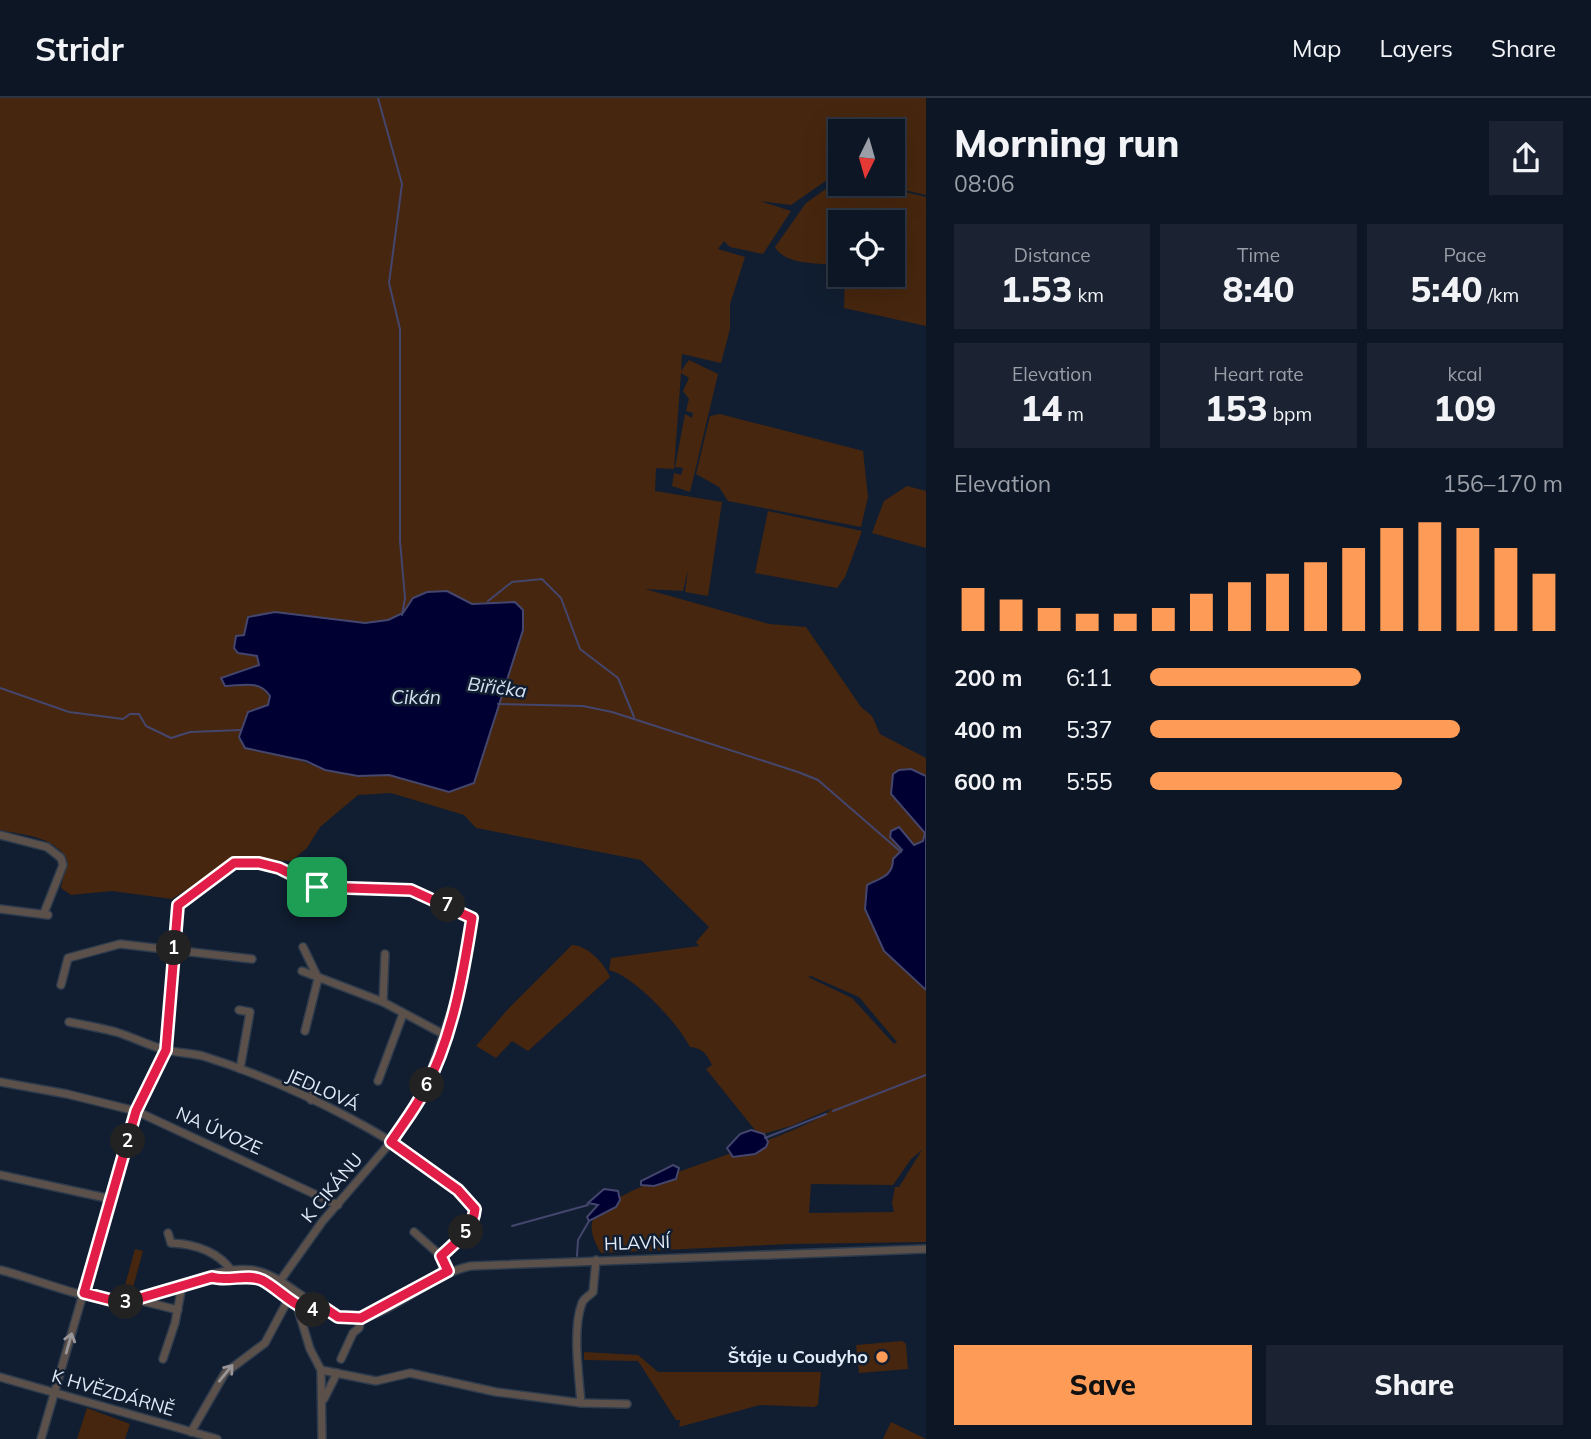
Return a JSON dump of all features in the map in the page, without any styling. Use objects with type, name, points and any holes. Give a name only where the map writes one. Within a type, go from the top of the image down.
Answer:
[{"type":"street","points":[[0,835],[47,847],[61,858],[63,865],[46,914],[0,909]]},
{"type":"street","name":"K CIKÁNU","points":[[173,951],[178,905],[234,863],[259,863],[279,868],[317,887],[411,890],[472,918],[463,977],[423,1093],[391,1142],[322,1222],[280,1282]]},
{"type":"street","points":[[61,985],[68,958],[120,944],[252,959]]},
{"type":"street","points":[[303,947],[318,979],[306,1031]]},
{"type":"street","points":[[41,1439],[136,1111],[166,1050],[173,951]]},
{"type":"street","points":[[383,1002],[385,954]]},
{"type":"street","points":[[302,971],[383,1002],[445,1035]]},
{"type":"street","points":[[239,1010],[250,1012],[240,1069]]},
{"type":"street","points":[[378,1081],[403,1014]]},
{"type":"street","name":"JEDLOVÁ","points":[[69,1022],[117,1032],[166,1050],[201,1055],[240,1069],[311,1100],[391,1142],[458,1190],[475,1209],[468,1230],[441,1256]]},
{"type":"street","name":"NA ÚVOZE","points":[[0,1082],[68,1094],[136,1111],[338,1205]]},
{"type":"street","points":[[304,1087],[315,1091],[311,1100]]},
{"type":"street","points":[[0,1175],[111,1199]]},
{"type":"street","points":[[414,1232],[441,1256],[448,1271]]},
{"type":"street","points":[[168,1233],[171,1243],[187,1244],[222,1257],[232,1271]]},
{"type":"street","name":"HLAVNÍ","points":[[361,1318],[448,1271],[471,1266],[926,1249]]},
{"type":"street","points":[[581,1404],[578,1360],[580,1311],[583,1301],[593,1292],[596,1260]]},
{"type":"street","points":[[0,1270],[115,1301],[136,1300],[232,1271],[256,1270],[338,1317],[361,1318],[359,1328],[353,1334],[341,1359]]},
{"type":"street","points":[[212,1277],[225,1281],[254,1278],[298,1306],[321,1311],[326,1309]]},
{"type":"street","points":[[163,1359],[178,1310],[182,1286]]},
{"type":"street","points":[[191,1432],[225,1373],[265,1343],[289,1298]]},
{"type":"street","points":[[136,1300],[178,1310]]},
{"type":"street","points":[[298,1306],[310,1349],[321,1370],[324,1400],[322,1439]]},
{"type":"street","points":[[321,1370],[335,1370],[337,1373],[376,1381],[410,1373],[496,1392],[581,1404],[626,1404]]},
{"type":"street","points":[[324,1400],[337,1373]]},
{"type":"street","name":"K HVĚZDÁRNĚ","points":[[0,1377],[217,1439]]},
{"type":"shaded area","points":[[0,98],[926,98],[926,195],[905,190],[905,119],[828,119],[828,179],[791,205],[760,201],[791,211],[763,254],[730,247],[724,241],[718,249],[745,257],[730,304],[730,329],[721,363],[682,354],[681,371],[689,360],[718,374],[690,492],[672,486],[674,473],[681,475],[683,468],[675,467],[685,414],[692,418],[693,413],[686,411],[689,399],[683,391],[689,378],[681,373],[674,469],[656,468],[655,491],[722,502],[708,596],[685,592],[688,570],[683,591],[645,589],[769,624],[806,627],[861,707],[872,716],[880,734],[926,758],[926,776],[911,769],[891,794],[925,833],[923,841],[914,845],[890,837],[902,850],[893,859],[888,873],[867,885],[866,908],[884,951],[926,990],[926,1242],[789,1244],[601,1253],[594,1239],[592,1223],[604,1208],[628,1193],[812,1122],[833,1108],[791,1126],[759,1135],[706,1069],[712,1065],[706,1055],[701,1050],[690,1047],[666,1014],[631,981],[609,970],[611,958],[699,946],[696,942],[709,927],[641,860],[476,828],[464,815],[391,793],[358,795],[320,827],[307,848],[291,861],[235,859],[172,899],[112,891],[71,895],[61,888],[66,857],[53,845],[36,838],[0,830]],"holes":[[[447,591],[472,604],[514,602],[523,610],[523,630],[473,783],[449,791],[389,775],[358,776],[325,770],[239,737],[248,712],[264,708],[270,701],[266,690],[248,682],[228,687],[239,672],[259,666],[257,656],[238,653],[236,637],[245,635],[248,617],[274,613],[365,623],[388,620],[403,613],[413,598],[428,592]],[[808,977],[859,997],[897,1042],[894,1044],[852,998]],[[922,1150],[899,1187],[895,1187],[892,1203],[894,1212],[809,1213],[811,1184],[893,1185],[911,1159]]]},
{"type":"shaded area","points":[[828,187],[828,196],[905,196],[905,192],[926,197],[926,326],[844,308],[845,287],[905,287],[905,210],[828,210],[828,264],[795,261],[787,258],[775,247],[806,203]]},
{"type":"shaded area","points":[[720,414],[863,451],[868,497],[861,527],[728,501],[719,487],[696,474],[710,416]]},
{"type":"shaded area","points":[[907,486],[926,491],[926,548],[872,533],[884,501]]},
{"type":"shaded area","points":[[768,511],[862,531],[845,577],[837,588],[755,573]]},
{"type":"shaded area","points":[[572,945],[584,948],[595,956],[610,977],[528,1051],[512,1041],[496,1058],[476,1046],[509,1008]]},
{"type":"shaded area","points":[[135,1249],[143,1251],[132,1291],[124,1289]]},
{"type":"shaded area","name":"Štáje u Coudyho","points":[[902,1341],[906,1344],[908,1369],[859,1373],[856,1345]]},
{"type":"shaded area","points":[[584,1352],[638,1355],[658,1372],[821,1372],[818,1405],[760,1405],[679,1427],[680,1420],[676,1420],[638,1361],[584,1360]]},
{"type":"shaded area","points":[[87,1408],[130,1424],[125,1439],[77,1439]]},
{"type":"shaded area","points":[[891,1422],[926,1439],[883,1439]]},
{"type":"water","name":"Cikán","points":[[447,591],[472,604],[515,602],[523,610],[523,630],[474,783],[449,792],[389,775],[358,776],[325,770],[306,761],[245,748],[239,737],[248,712],[268,705],[270,696],[255,685],[225,686],[221,678],[259,665],[257,656],[238,653],[234,648],[236,636],[244,635],[248,617],[275,612],[365,623],[388,620],[403,613],[413,598],[427,592]]},
{"type":"water","points":[[911,769],[926,776],[926,990],[884,951],[865,909],[867,885],[891,870],[893,859],[902,850],[890,837],[891,831],[899,827],[914,845],[923,841],[925,833],[891,794],[893,774],[899,770]]},
{"type":"water","points":[[751,1130],[764,1134],[768,1142],[766,1147],[755,1154],[733,1157],[727,1148],[740,1134]]},
{"type":"water","points":[[673,1165],[679,1168],[676,1179],[654,1186],[641,1185],[641,1181]]},
{"type":"water","points":[[604,1189],[618,1191],[620,1200],[616,1207],[589,1221],[587,1217],[598,1205],[588,1203]]},
{"type":"waterway","points":[[378,98],[402,184],[389,283],[400,329],[400,541],[405,598],[402,615]]},
{"type":"waterway","points":[[488,601],[512,582],[542,579],[561,598],[580,649],[618,678],[634,717]]},
{"type":"waterway","name":"Biřička","points":[[0,688],[69,712],[123,719],[130,714],[139,714],[146,726],[171,738],[190,732],[241,730]]},
{"type":"waterway","name":"Biřička","points":[[498,704],[583,706],[612,712],[798,772],[818,780],[901,852]]},
{"type":"waterway","points":[[833,1111],[926,1075]]},
{"type":"waterway","points":[[765,1138],[826,1114]]},
{"type":"waterway","points":[[512,1226],[588,1205]]},
{"type":"waterway","points":[[577,1256],[578,1240],[589,1221]]},
{"type":"place","name":"Štáje u Coudyho","points":[[882,1357]]},
{"type":"route","points":[[234,863],[259,863],[279,868],[317,887],[411,890],[440,901],[472,918],[463,977],[431,1074],[423,1093],[391,1142],[458,1190],[475,1209],[474,1220],[468,1230],[441,1256],[448,1271],[384,1308],[352,1319],[338,1317],[326,1309],[321,1311],[298,1306],[284,1293],[254,1278],[225,1281],[212,1277],[124,1302],[84,1293],[136,1111],[166,1050],[178,905],[234,863]]}]
